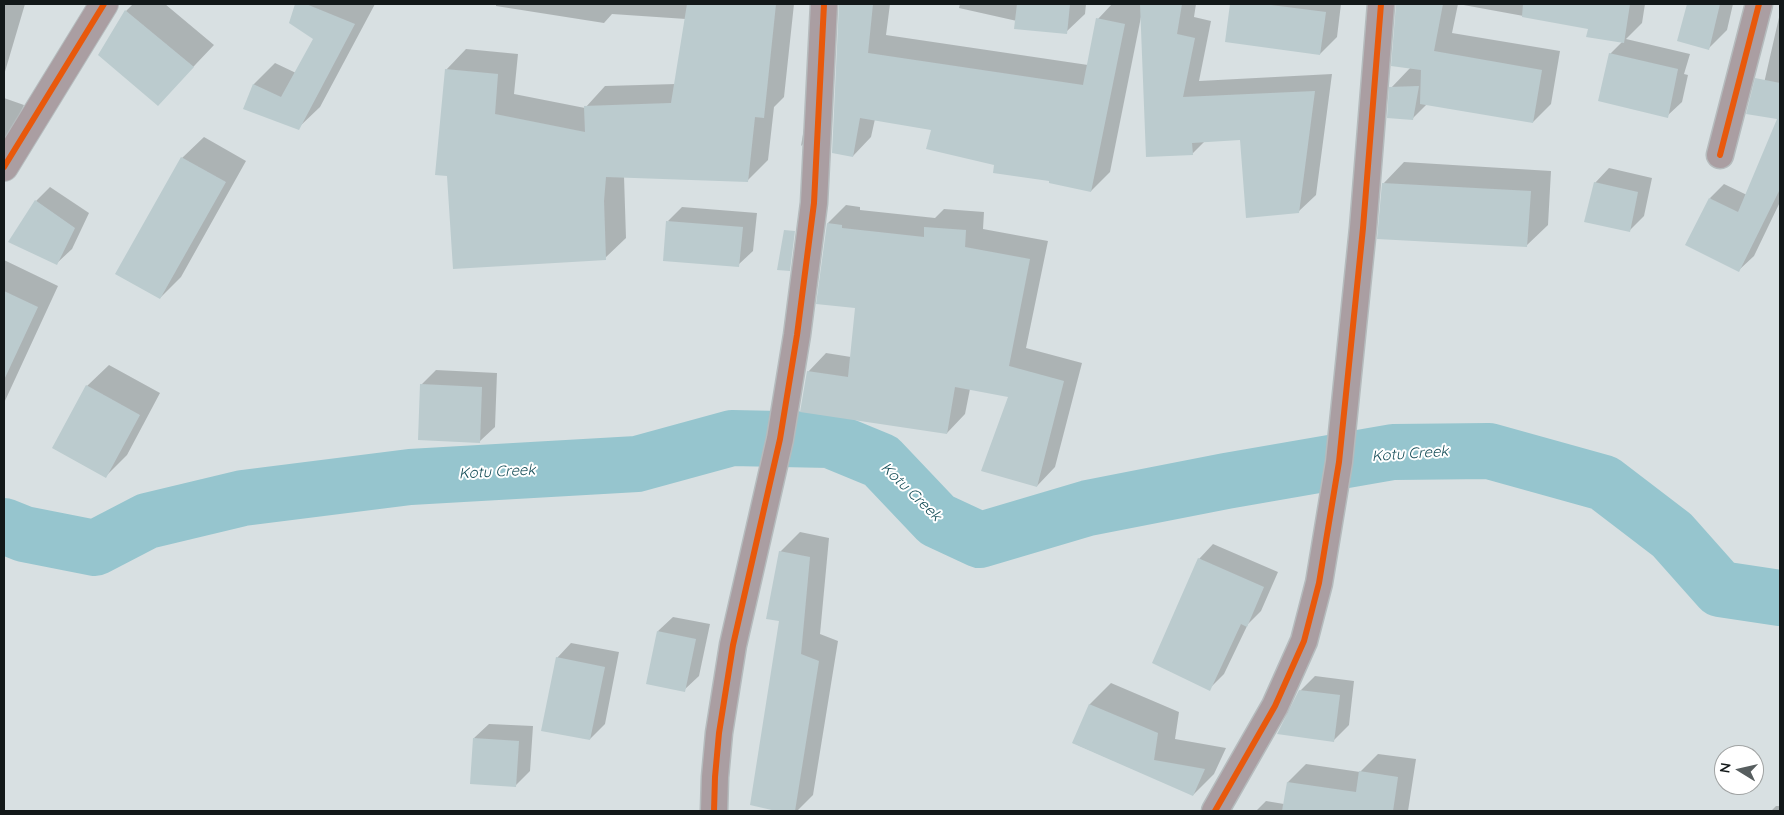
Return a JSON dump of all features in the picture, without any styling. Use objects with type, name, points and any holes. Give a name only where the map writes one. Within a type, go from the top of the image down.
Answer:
[{"type":"street","points":[[4,167],[104,4]]},
{"type":"street","points":[[714,811],[714,777],[733,645],[780,439],[814,203],[824,4]]},
{"type":"street","points":[[1215,811],[1274,706],[1304,641],[1319,583],[1339,462],[1363,228],[1381,4]]},
{"type":"street","points":[[1720,155],[1758,4]]},
{"type":"building","points":[[295,4],[306,4],[355,24],[299,130],[243,109],[253,84],[281,97],[313,39],[289,23]]},
{"type":"building","points":[[687,4],[776,4],[764,118],[755,117],[748,182],[606,177],[604,201],[606,260],[453,269],[447,176],[435,175],[445,69],[498,74],[495,114],[585,132],[584,106],[671,103]]},
{"type":"building","points":[[839,4],[873,4],[868,53],[1083,85],[1096,18],[1125,24],[1091,192],[1049,183],[1049,181],[993,173],[994,165],[926,149],[931,130],[860,118],[853,157],[832,153]]},
{"type":"building","points":[[1017,4],[1070,4],[1067,34],[1014,29]]},
{"type":"building","points":[[1140,4],[1182,4],[1177,34],[1195,38],[1183,97],[1315,91],[1299,213],[1246,218],[1240,140],[1192,143],[1193,155],[1146,157]]},
{"type":"building","points":[[1230,4],[1263,4],[1326,12],[1320,55],[1225,42]]},
{"type":"building","points":[[1396,4],[1443,4],[1434,51],[1542,70],[1533,123],[1420,104],[1421,70],[1391,66]]},
{"type":"building","points":[[1523,4],[1630,4],[1624,43],[1586,37],[1588,29],[1522,17]]},
{"type":"building","points":[[1687,4],[1720,4],[1709,50],[1677,41]]},
{"type":"building","points":[[125,10],[194,67],[158,106],[98,55]]},
{"type":"building","points":[[1609,53],[1678,69],[1668,118],[1598,101]]},
{"type":"building","points":[[1755,78],[1780,83],[1780,189],[1739,272],[1685,245],[1709,198],[1738,212],[1777,119],[1746,114]]},
{"type":"building","points":[[1419,86],[1413,120],[1387,118],[1389,87]]},
{"type":"building","points":[[181,157],[226,182],[160,299],[115,274]]},
{"type":"building","points":[[1594,182],[1638,192],[1630,232],[1584,222]]},
{"type":"building","points":[[1382,183],[1531,191],[1527,247],[1377,239]]},
{"type":"building","points":[[35,200],[75,228],[57,265],[8,242]]},
{"type":"building","points":[[666,221],[743,227],[739,267],[663,261]]},
{"type":"building","points":[[827,223],[842,225],[842,228],[924,237],[924,227],[966,230],[965,247],[1030,259],[1009,366],[1064,381],[1037,487],[981,471],[1008,397],[955,387],[947,434],[800,412],[807,371],[848,377],[855,308],[816,304]]},
{"type":"building","points":[[784,230],[795,231],[790,271],[777,270]]},
{"type":"building","points":[[4,291],[38,307],[4,380]]},
{"type":"building","points":[[420,384],[482,387],[480,443],[418,440]]},
{"type":"building","points":[[86,385],[140,415],[106,478],[52,448]]},
{"type":"building","points":[[779,551],[810,557],[801,654],[819,661],[795,811],[776,811],[750,805],[779,621],[766,619]]},
{"type":"building","points":[[1198,558],[1264,587],[1247,627],[1241,624],[1210,691],[1152,663]]},
{"type":"building","points":[[657,631],[696,639],[685,692],[646,684]]},
{"type":"building","points":[[556,657],[605,667],[590,740],[541,731]]},
{"type":"building","points":[[1299,690],[1340,695],[1334,742],[1277,734]]},
{"type":"building","points":[[1089,704],[1158,733],[1154,760],[1205,769],[1193,796],[1072,743]]},
{"type":"building","points":[[473,738],[519,741],[516,787],[470,784]]},
{"type":"building","points":[[1359,771],[1398,777],[1393,811],[1282,811],[1287,782],[1356,792]]},
{"type":"waterway","name":"Kotu Creek","points":[[4,526],[24,534],[95,548],[147,521],[243,498],[410,477],[637,464],[732,438],[830,440],[881,461],[937,520],[980,540],[1088,508],[1226,481],[1393,452],[1489,451],[1604,483],[1672,535],[1720,589],[1780,598]]},
{"type":"cycle path","points":[[4,167],[104,4]]},
{"type":"cycle path","points":[[714,811],[719,733],[733,645],[780,439],[797,335],[814,203],[824,4]]},
{"type":"cycle path","points":[[1215,811],[1275,706],[1304,641],[1319,583],[1339,462],[1363,228],[1381,4]]},
{"type":"cycle path","points":[[1720,155],[1759,4]]}]
